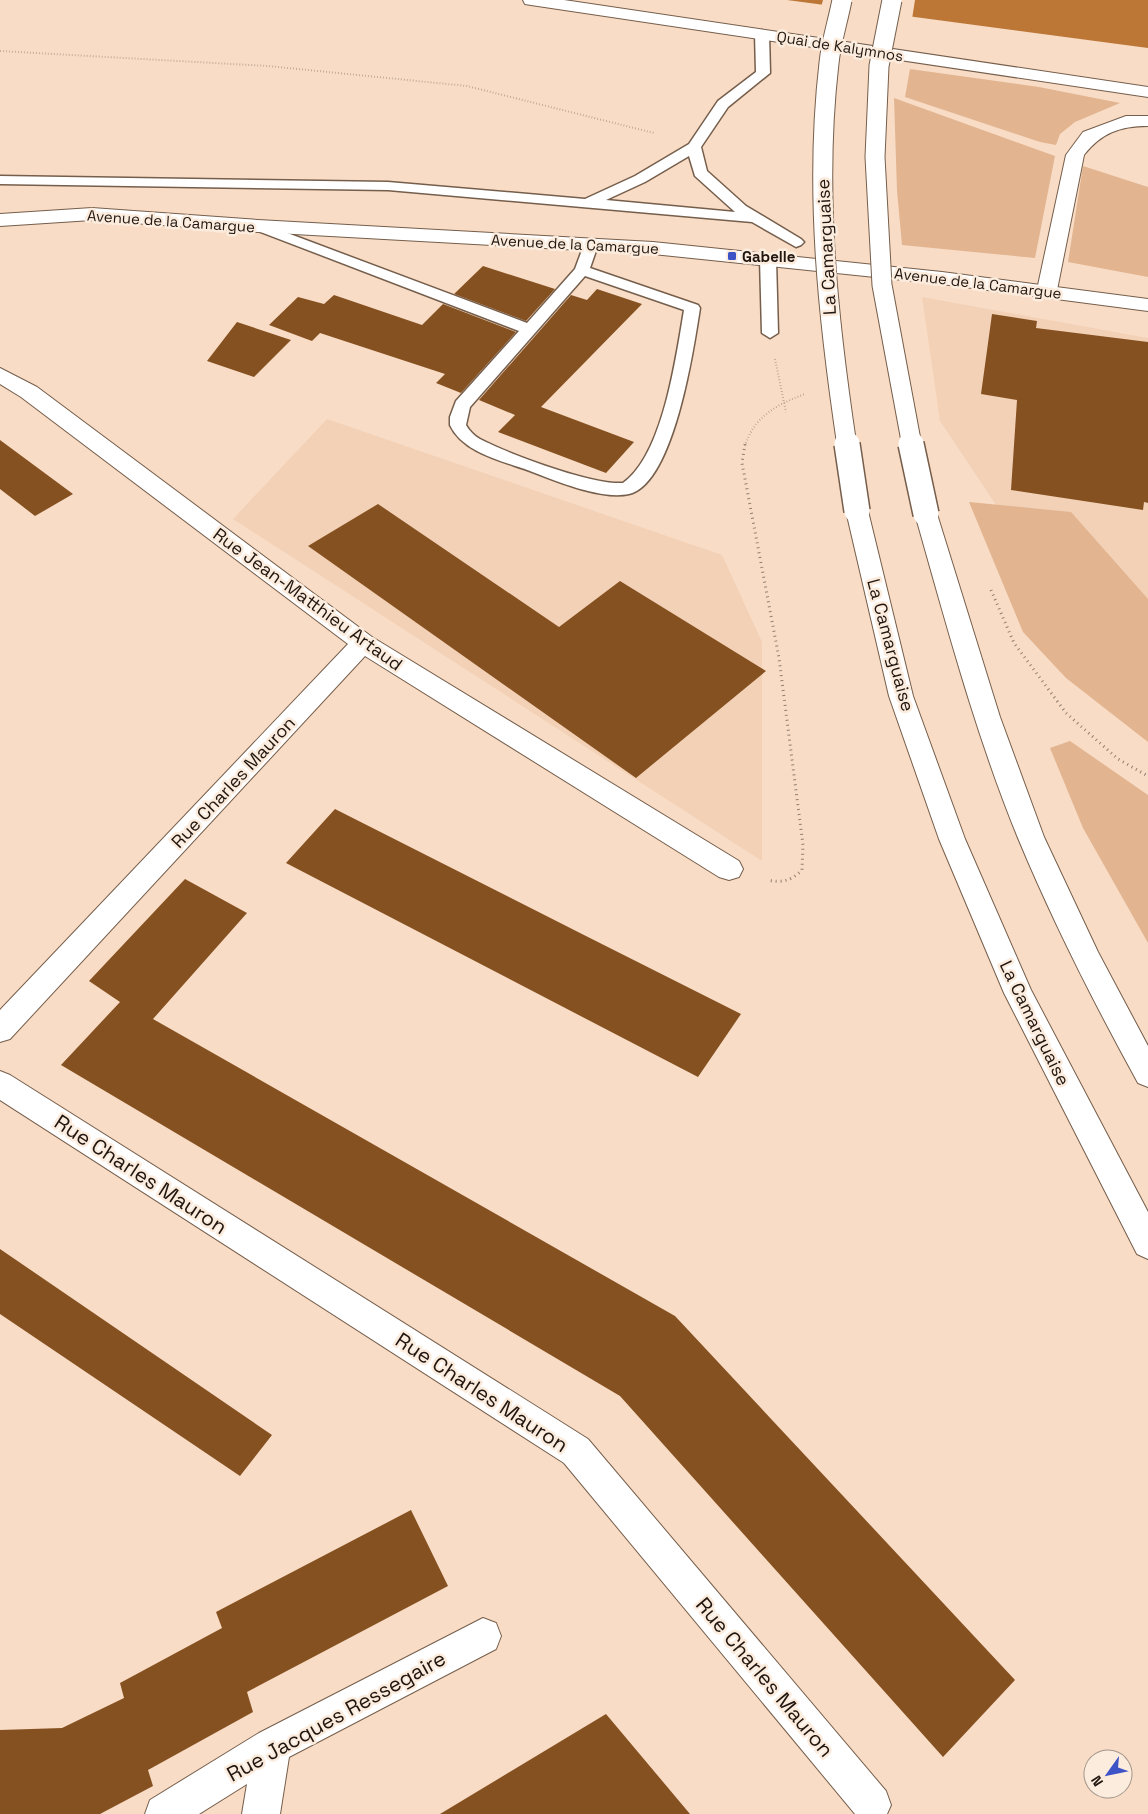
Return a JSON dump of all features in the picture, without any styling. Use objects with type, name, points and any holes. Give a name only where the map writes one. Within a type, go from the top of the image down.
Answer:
[{"type":"main road","name":"Quai de Kalymnos","points":[[531,0],[1148,92]]},
{"type":"main road","name":"La Camarguaise","points":[[842,0],[829,61],[822,153],[825,258],[837,387],[857,511],[902,696],[952,839],[1018,993],[1148,1244]]},
{"type":"main road","points":[[892,0],[878,66],[875,157],[882,285],[901,394],[926,514],[981,698],[1031,837],[1097,983],[1148,1074]]},
{"type":"main road","points":[[1047,290],[1075,155],[1089,136],[1126,121],[1148,121]]},
{"type":"main road","name":"Avenue de la Camargue","points":[[0,220],[92,214],[258,226],[590,245],[768,259],[1047,290],[1148,305]]},
{"type":"main road","name":"Rue Jean-Matthieu Artaud","points":[[0,375],[30,392],[363,643],[729,869]]},
{"type":"main road","name":"Rue Charles Mauron","points":[[0,1030],[363,643]]},
{"type":"main road","name":"Rue Charles Mauron","points":[[0,1084],[576,1451],[872,1805]]},
{"type":"main road","name":"Rue Jacques Ressegaire","points":[[164,1814],[272,1746],[483,1636]]},
{"type":"main road","points":[[261,1814],[272,1746]]},
{"type":"lane","points":[[585,205],[640,179],[694,147],[723,104],[763,73],[762,34]]},
{"type":"lane","points":[[694,147],[700,173],[741,209],[796,242]]},
{"type":"lane","points":[[0,180],[388,186],[585,205],[757,218]]},
{"type":"lane","points":[[258,226],[529,329]]},
{"type":"lane","points":[[582,270],[692,308],[684,358],[664,435],[641,481],[626,490],[599,488],[472,442],[459,430],[456,420],[462,405],[582,270],[590,245]]},
{"type":"lane","points":[[768,259],[770,333]]},
{"type":"path","points":[[0,51],[268,66],[467,86],[643,132],[703,133]]},
{"type":"path","points":[[770,333],[786,412]]},
{"type":"path","points":[[729,869],[745,869],[765,880],[776,882],[793,880],[802,870],[802,836],[779,658],[742,463],[743,447],[747,434],[764,416],[784,403],[808,392]]},
{"type":"path","points":[[990,590],[1014,643],[1066,713],[1118,758],[1148,776]]},
{"type":"shaded area","points":[[787,0],[1148,0],[1148,48]]},
{"type":"shaded area","points":[[910,69],[1039,87],[1120,103],[1075,122],[1060,134],[1056,145],[1040,142],[905,97]]},
{"type":"shaded area","points":[[894,98],[1055,156],[1035,258],[902,245],[897,191]]},
{"type":"shaded area","points":[[1083,166],[1148,187],[1148,277],[1068,262]]},
{"type":"shaded area","points":[[922,297],[1148,338],[1148,700],[1090,665],[996,505],[940,421]]},
{"type":"shaded area","points":[[327,419],[722,555],[762,642],[762,861],[233,519]]},
{"type":"shaded area","points":[[969,502],[1071,512],[1148,599],[1148,742],[1066,678],[1023,632]]},
{"type":"shaded area","points":[[1070,741],[1148,795],[1148,943],[1083,828],[1050,748]]},
{"type":"pier","points":[[823,0],[915,0],[912,19],[821,7]]},
{"type":"building","points":[[483,266],[555,289],[526,321],[454,294]]},
{"type":"building","points":[[597,289],[642,304],[541,407],[634,442],[606,473],[498,432],[515,415],[479,400],[571,295],[587,300]]},
{"type":"building","points":[[334,295],[422,325],[443,304],[516,332],[461,393],[436,383],[445,374],[320,333],[312,341],[269,325],[298,297],[324,304]]},
{"type":"building","points":[[992,314],[1037,321],[1036,328],[1148,342],[1148,503],[1144,502],[1143,510],[1011,490],[1017,400],[981,394]]},
{"type":"building","points":[[237,322],[291,340],[254,377],[207,361]]},
{"type":"building","points":[[0,440],[73,494],[35,516],[0,489]]},
{"type":"building","points":[[378,504],[559,627],[620,581],[766,671],[636,778],[308,546]]},
{"type":"building","points":[[335,809],[741,1014],[698,1077],[286,863]]},
{"type":"building","points":[[185,879],[247,913],[153,1019],[675,1316],[1015,1680],[943,1757],[620,1396],[61,1065],[120,1002],[89,981]]},
{"type":"building","points":[[0,1249],[272,1435],[240,1476],[0,1314]]},
{"type":"building","points":[[411,1510],[448,1586],[247,1692],[253,1712],[148,1770],[153,1786],[100,1814],[0,1814],[0,1730],[62,1728],[124,1698],[120,1683],[222,1628],[216,1612]]},
{"type":"building","points":[[606,1714],[690,1814],[440,1814]]},
{"type":"place","name":"Gabelle","points":[[732,256]]}]
